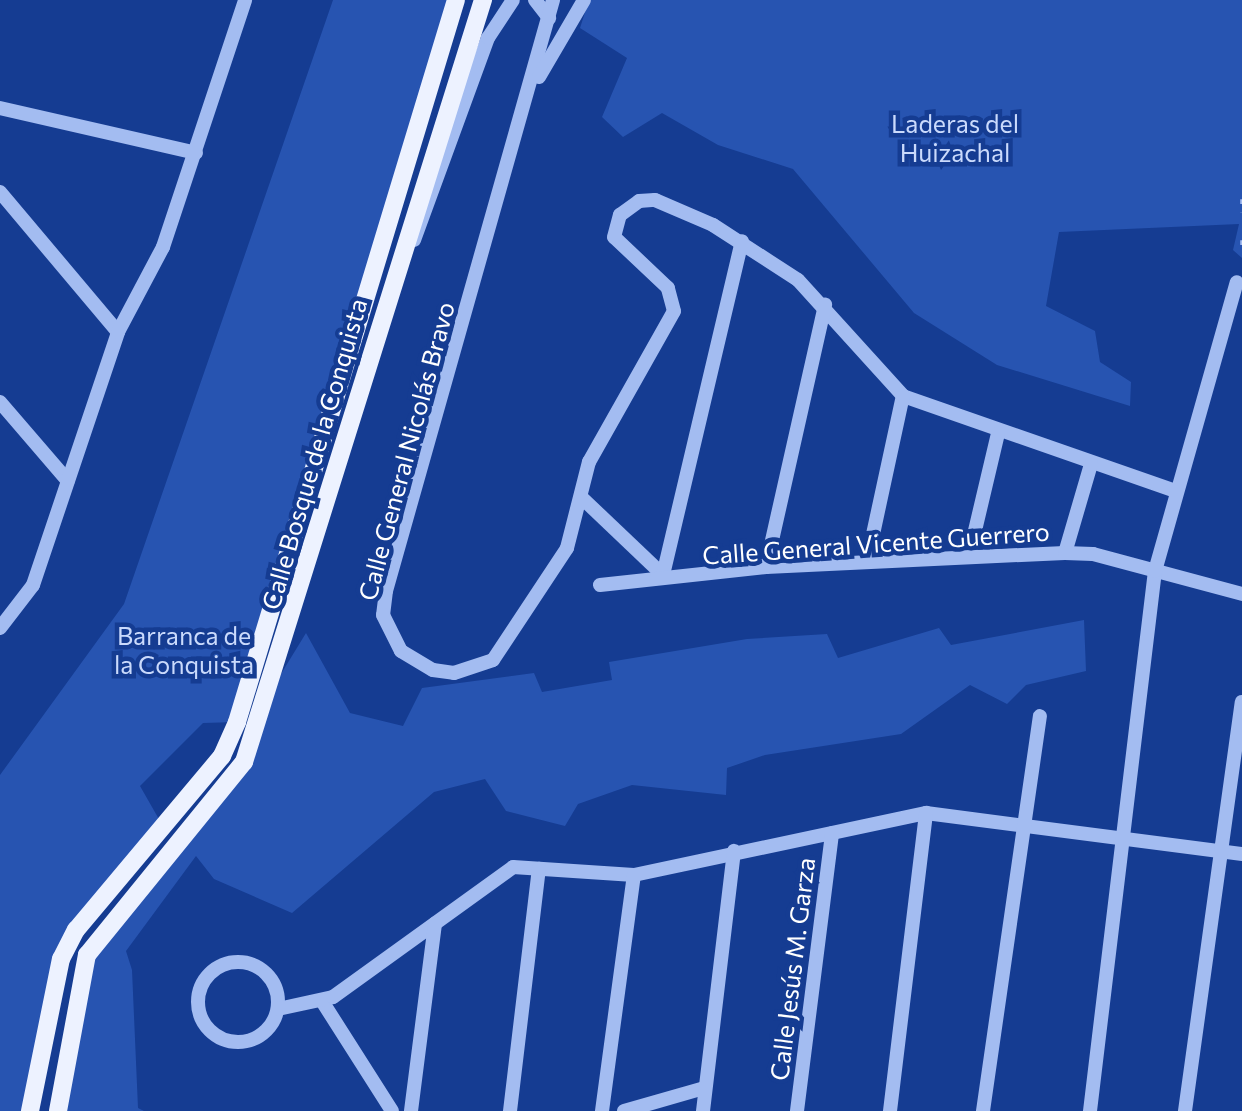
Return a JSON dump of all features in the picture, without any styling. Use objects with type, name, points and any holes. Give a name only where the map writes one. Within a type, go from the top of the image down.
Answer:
[{"type":"main road","name":"Calle Bosque de la Conquista","points":[[30,1111],[61,959],[76,930],[222,756],[237,722],[456,0]]},
{"type":"main road","name":"Calle Bosque de la Conquista","points":[[58,1111],[87,954],[244,762],[273,687],[384,298],[483,0]]},
{"type":"street","points":[[3,620],[33,584],[118,332],[163,247],[245,0]]},
{"type":"street","points":[[384,298],[424,220],[488,38],[513,0]]},
{"type":"street","points":[[535,0],[549,18]]},
{"type":"street","name":"Calle General Nicolás Bravo","points":[[553,0],[533,86],[386,591],[383,614],[401,651],[433,670],[454,673],[493,660],[566,548],[589,462],[674,310],[668,288],[614,236],[628,206],[655,200],[742,242]]},
{"type":"street","name":"Calle General Nicolás Bravo","points":[[533,86],[584,0]]},
{"type":"street","points":[[0,108],[196,153]]},
{"type":"street","points":[[0,192],[118,332]]},
{"type":"street","points":[[581,497],[663,574],[742,242],[825,305],[903,396],[998,433],[1176,491]]},
{"type":"street","points":[[1090,1111],[1155,571],[1237,282]]},
{"type":"street","points":[[766,567],[825,305]]},
{"type":"street","points":[[867,562],[903,396]]},
{"type":"street","points":[[0,402],[68,481]]},
{"type":"street","points":[[969,556],[998,433]]},
{"type":"street","points":[[1066,553],[1091,464]]},
{"type":"street","name":"Calle General Vicente Guerrero","points":[[600,585],[663,574],[681,579],[766,567],[1066,553],[1242,594]]},
{"type":"street","points":[[1185,1111],[1242,702]]},
{"type":"street","points":[[984,1111],[1040,716]]},
{"type":"street","points":[[278,1010],[276,986],[262,968],[228,963],[201,983],[201,1017],[224,1042],[258,1036],[278,1010],[322,1002],[513,867],[634,875],[926,813],[1023,822],[1242,854]]},
{"type":"street","points":[[890,1111],[926,813]]},
{"type":"street","name":"Calle Jesús M. Garza","points":[[797,1111],[832,833]]},
{"type":"street","points":[[703,1111],[734,852]]},
{"type":"street","points":[[510,1111],[539,870]]},
{"type":"street","points":[[602,1111],[634,875]]},
{"type":"street","points":[[412,1111],[435,924]]},
{"type":"street","points":[[322,1002],[392,1111]]},
{"type":"street","points":[[624,1111],[704,1088]]},
{"type":"path","points":[[1242,199],[1242,212]]},
{"type":"green space","name":"Barranca de la Conquista","points":[[333,0],[456,0],[237,722],[203,723],[140,786],[164,828],[78,928],[30,1111],[0,1111],[0,775],[124,604]]},
{"type":"green space","name":"Laderas del Huizachal","points":[[589,0],[1242,0],[1242,258],[1233,250],[1239,224],[1059,232],[1046,306],[1095,331],[1100,362],[1131,382],[1130,406],[997,365],[914,313],[793,169],[718,145],[662,113],[623,137],[602,117],[627,58],[580,28]]},
{"type":"green space","points":[[1084,620],[1086,671],[1026,685],[1007,704],[970,685],[901,734],[765,755],[727,768],[726,795],[632,785],[578,804],[565,826],[506,811],[485,779],[434,792],[292,913],[214,879],[196,856],[126,951],[132,970],[138,1108],[144,1111],[59,1111],[87,955],[244,762],[273,687],[306,633],[350,713],[403,726],[422,688],[534,673],[542,692],[612,680],[609,662],[747,639],[827,634],[838,658],[939,628],[951,645]]}]
